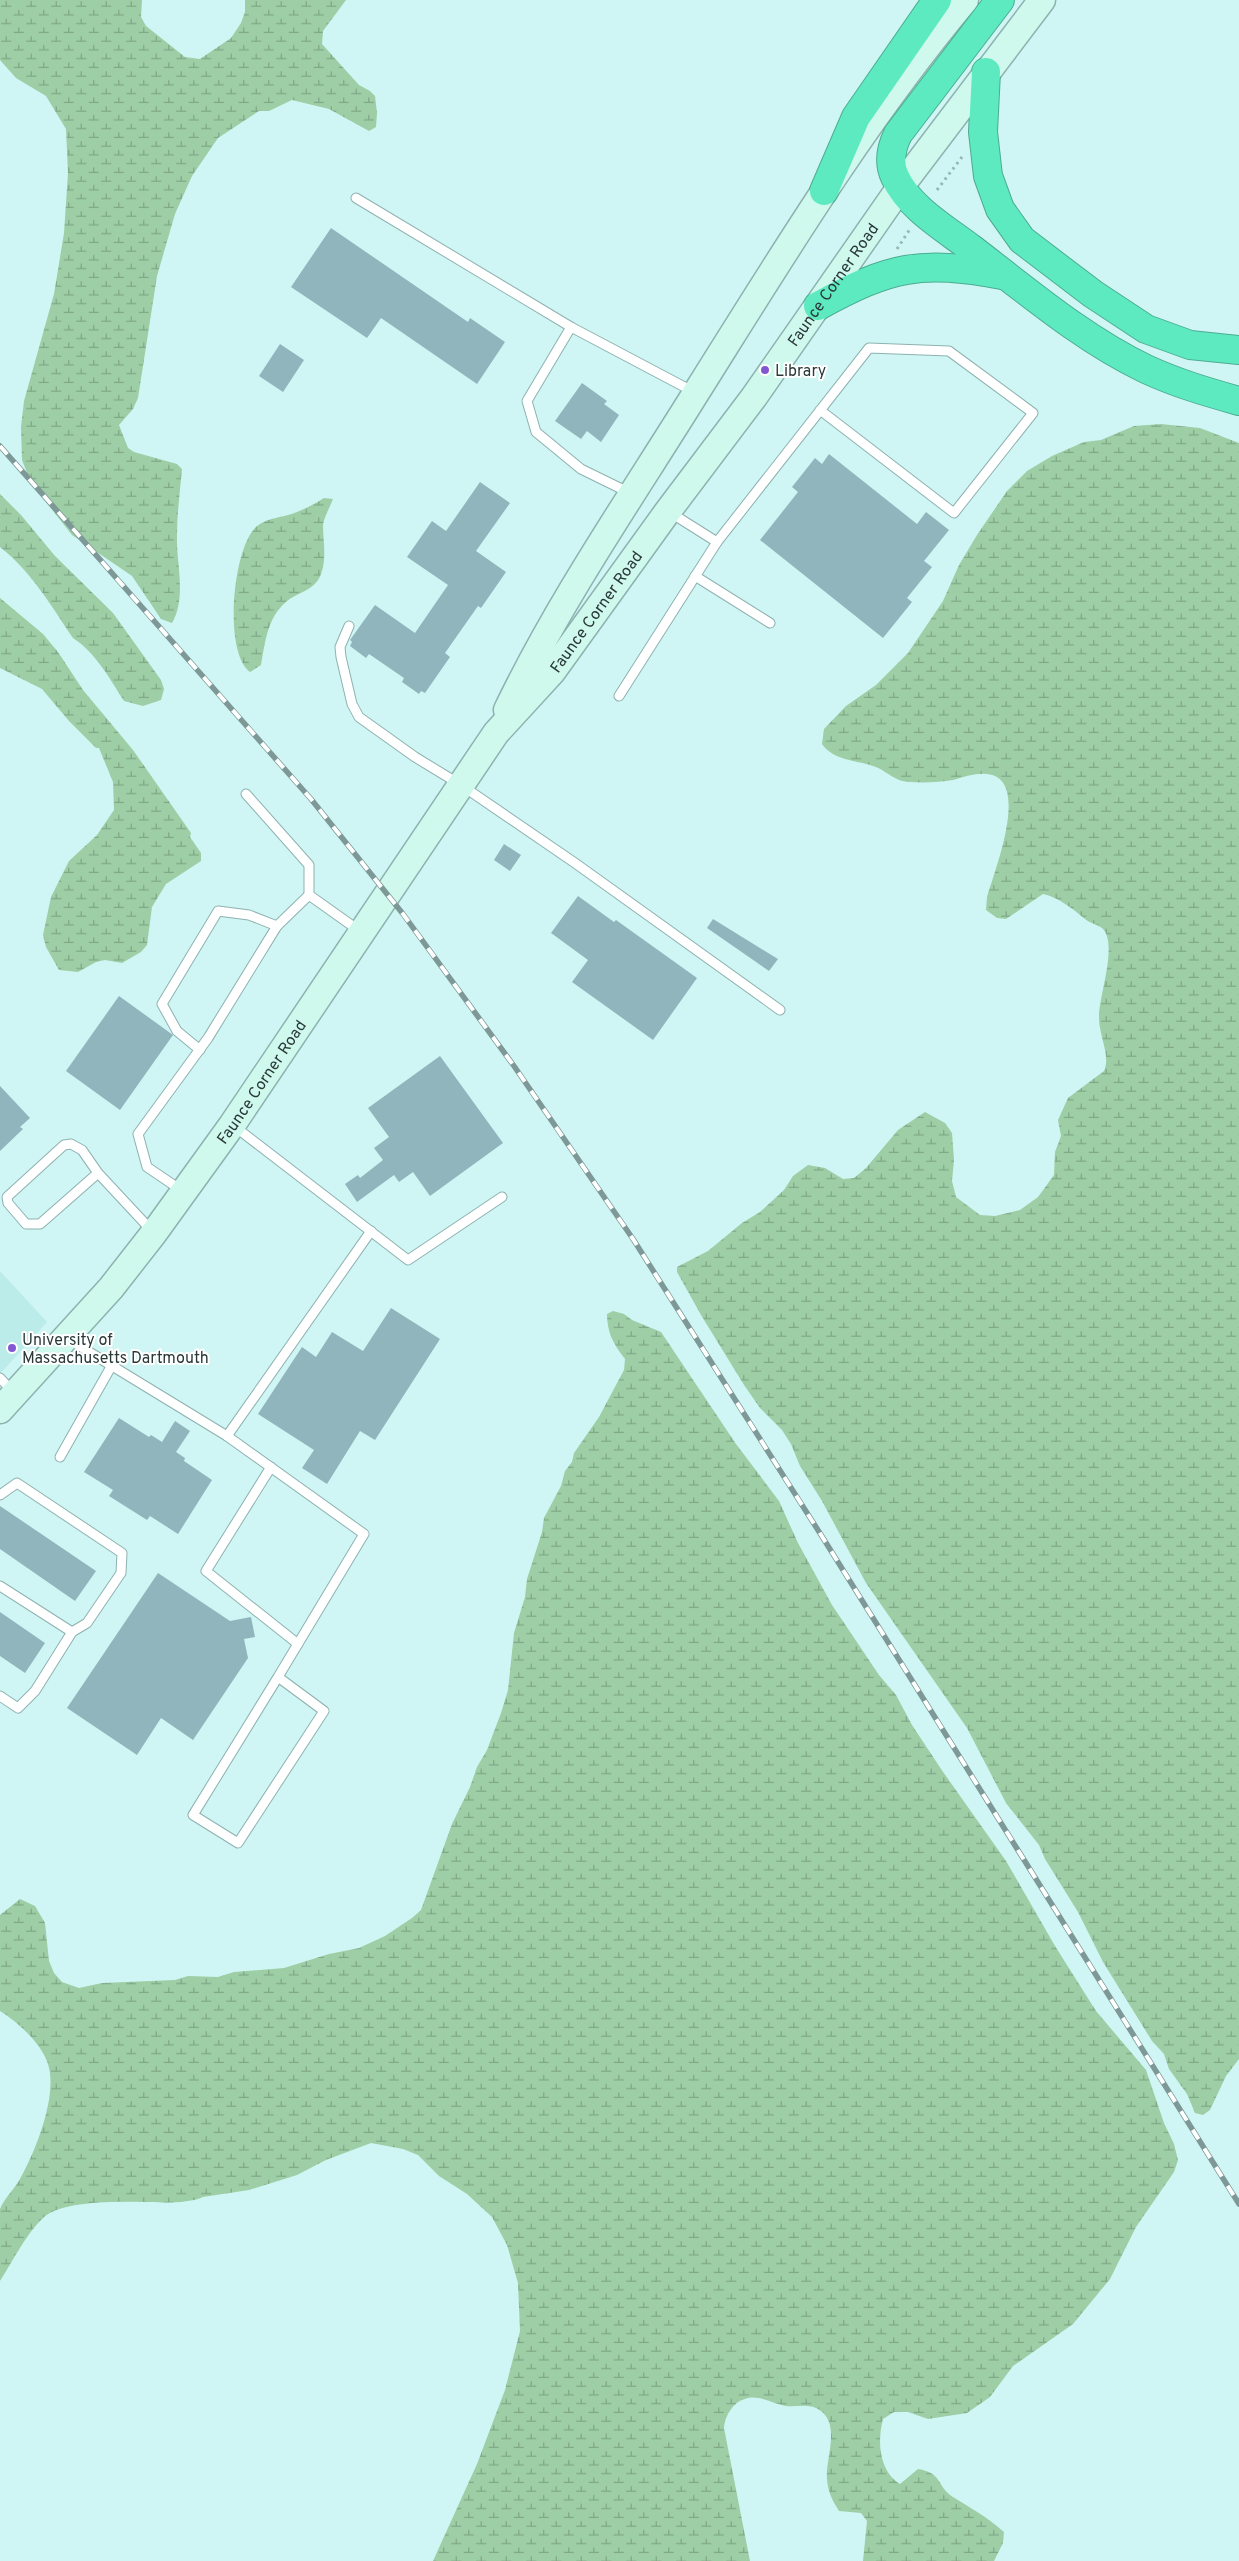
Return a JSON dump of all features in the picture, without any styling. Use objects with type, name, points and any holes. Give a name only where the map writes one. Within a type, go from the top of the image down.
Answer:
[{"type":"highway","points":[[824,191],[856,117],[937,0]]},
{"type":"highway","points":[[1000,0],[895,141],[892,148],[892,167],[901,186],[923,210],[1082,332],[1145,368],[1178,382],[1239,401]]},
{"type":"highway","points":[[986,72],[983,132],[988,176],[1000,209],[1022,240],[1093,294],[1146,329],[1190,345],[1239,350]]},
{"type":"highway","points":[[818,306],[873,278],[908,269],[946,266],[1007,276]]},
{"type":"main road","name":"Faunce Corner Road","points":[[5,1394],[67,1338],[154,1233],[232,1125],[496,733],[532,659],[632,494],[769,275],[824,191],[908,73],[965,0]]},
{"type":"main road","name":"Faunce Corner Road","points":[[496,733],[552,672],[668,511],[754,398],[901,186],[1042,0]]},
{"type":"main road","points":[[632,494],[668,511]]},
{"type":"lane","points":[[356,198],[572,327],[696,393]]},
{"type":"lane","points":[[572,327],[527,401],[536,432],[581,469],[632,494]]},
{"type":"lane","points":[[619,696],[717,542],[820,410],[869,348],[949,351],[1032,414],[954,513],[820,410]]},
{"type":"lane","points":[[668,511],[717,542]]},
{"type":"lane","points":[[695,576],[770,624]]},
{"type":"lane","points":[[349,626],[340,647],[355,712],[415,757],[461,785],[780,1010]]},
{"type":"lane","points":[[184,1192],[147,1166],[138,1134],[200,1050],[277,926],[309,895],[309,865],[246,794]]},
{"type":"lane","points":[[309,895],[361,932]]},
{"type":"lane","points":[[200,1050],[177,1031],[162,1004],[218,911],[249,915],[277,926]]},
{"type":"lane","points":[[232,1125],[408,1260],[502,1197]]},
{"type":"lane","points":[[98,1173],[40,1224],[26,1224],[8,1203],[7,1197],[64,1145],[71,1144],[82,1150],[98,1173],[154,1233]]},
{"type":"lane","points":[[227,1436],[371,1231]]},
{"type":"lane","points":[[67,1338],[227,1436],[364,1534],[193,1814],[238,1844],[324,1711],[278,1677]]},
{"type":"lane","points":[[60,1456],[112,1365]]},
{"type":"lane","points":[[271,1467],[206,1571],[298,1644]]},
{"type":"lane","points":[[0,1495],[17,1483],[122,1553],[121,1573],[87,1623],[72,1632],[35,1691],[18,1708],[0,1696]]},
{"type":"lane","points":[[0,1586],[72,1632]]},
{"type":"path","points":[[937,190],[963,156]]},
{"type":"path","points":[[895,253],[913,225]]},
{"type":"shaded area","name":"University of Massachusetts Dartmouth","points":[[0,1271],[47,1322],[0,1374]]},
{"type":"green space","points":[[0,0],[142,0],[141,17],[146,26],[185,57],[200,59],[231,38],[241,23],[245,12],[245,0],[346,0],[323,31],[322,44],[359,85],[375,96],[376,127],[369,131],[329,109],[292,100],[269,111],[259,111],[218,138],[192,176],[175,214],[157,276],[138,398],[133,409],[119,425],[128,448],[134,452],[177,464],[182,469],[177,527],[180,591],[179,602],[172,623],[161,619],[132,576],[72,535],[31,483],[22,460],[21,427],[24,401],[54,294],[64,233],[68,173],[66,129],[46,96],[16,78],[0,60]]},
{"type":"green space","points":[[1161,424],[1200,428],[1239,443],[1239,2059],[1226,2076],[1210,2110],[1203,2115],[1195,2113],[1187,2094],[1169,2069],[1164,2054],[1152,2041],[1103,1962],[1078,1912],[1045,1859],[1039,1845],[1006,1803],[967,1728],[866,1583],[822,1501],[800,1466],[791,1444],[782,1430],[760,1408],[744,1385],[677,1272],[677,1267],[708,1251],[742,1223],[760,1212],[784,1190],[793,1176],[808,1165],[825,1168],[843,1179],[854,1178],[866,1168],[898,1130],[925,1112],[945,1123],[952,1133],[954,1160],[952,1181],[956,1197],[980,1215],[995,1216],[1020,1210],[1038,1197],[1054,1175],[1055,1152],[1061,1136],[1058,1120],[1068,1098],[1104,1071],[1106,1065],[1099,1018],[1108,958],[1109,946],[1107,935],[1098,925],[1087,920],[1065,904],[1043,894],[1006,919],[997,918],[986,910],[987,897],[1002,848],[1009,808],[1007,791],[1000,779],[983,774],[938,782],[905,782],[873,766],[833,754],[822,744],[824,729],[846,706],[876,685],[908,653],[943,601],[959,565],[977,535],[1007,491],[1027,471],[1052,456],[1084,442],[1101,440],[1134,426]]},
{"type":"green space","points":[[0,494],[21,515],[55,556],[113,613],[161,680],[164,689],[161,700],[143,706],[124,701],[102,667],[89,651],[73,638],[31,578],[0,547]]},
{"type":"green space","points":[[324,498],[333,499],[323,525],[324,556],[321,574],[315,584],[290,599],[280,608],[268,631],[261,665],[250,672],[242,661],[236,644],[234,623],[237,578],[247,540],[259,524],[297,512]]},
{"type":"green space","points":[[0,598],[43,634],[58,652],[83,690],[133,750],[191,833],[190,837],[201,853],[201,861],[166,884],[152,907],[147,945],[141,952],[122,963],[105,960],[96,962],[78,972],[59,970],[46,947],[43,935],[51,897],[69,861],[97,835],[114,810],[113,782],[99,748],[96,748],[69,721],[42,689],[0,668]]},
{"type":"green space","points":[[613,1311],[624,1314],[632,1320],[661,1332],[736,1444],[779,1501],[798,1543],[832,1605],[879,1675],[896,1695],[912,1725],[941,1769],[1006,1861],[1055,1946],[1096,2011],[1146,2070],[1164,2123],[1174,2144],[1178,2160],[1174,2172],[1136,2227],[1110,2279],[1073,2324],[1013,2366],[990,2397],[967,2413],[928,2419],[908,2412],[894,2412],[883,2419],[880,2437],[881,2455],[884,2464],[893,2478],[900,2484],[918,2469],[926,2471],[936,2477],[944,2489],[953,2497],[997,2526],[1004,2532],[1003,2543],[994,2561],[863,2561],[867,2521],[861,2513],[839,2511],[828,2488],[827,2470],[831,2431],[829,2422],[824,2414],[812,2407],[786,2406],[760,2398],[750,2398],[733,2406],[728,2414],[724,2428],[750,2561],[433,2561],[477,2464],[505,2390],[520,2331],[518,2283],[507,2245],[492,2217],[467,2194],[439,2176],[418,2155],[403,2149],[371,2143],[326,2160],[297,2175],[249,2190],[198,2199],[170,2202],[95,2203],[65,2207],[43,2218],[25,2240],[0,2281],[0,2209],[19,2181],[39,2138],[48,2106],[50,2077],[45,2056],[35,2041],[15,2021],[0,2011],[0,1915],[20,1899],[35,1906],[45,1923],[49,1961],[54,1973],[62,1982],[79,1988],[102,1983],[175,1980],[188,1976],[218,1977],[234,1972],[284,1968],[329,1954],[359,1948],[385,1936],[421,1910],[452,1824],[470,1787],[477,1767],[487,1750],[501,1713],[508,1690],[514,1633],[525,1597],[527,1579],[542,1532],[544,1518],[561,1486],[565,1471],[572,1462],[574,1453],[599,1417],[624,1370],[625,1359],[614,1344],[608,1327],[607,1314]]},
{"type":"building","points":[[331,228],[468,322],[470,318],[505,342],[477,384],[381,318],[367,338],[291,287]]},
{"type":"building","points":[[280,344],[304,360],[283,392],[259,376]]},
{"type":"building","points":[[582,383],[607,401],[604,404],[619,415],[601,442],[587,431],[581,439],[555,421]]},
{"type":"building","points":[[829,454],[917,524],[926,512],[949,530],[924,561],[932,567],[907,598],[912,602],[883,638],[760,540],[798,492],[792,487],[815,458],[822,464]]},
{"type":"building","points":[[480,482],[510,503],[476,551],[506,572],[481,608],[478,606],[445,653],[450,657],[425,693],[421,691],[419,694],[402,682],[404,678],[369,654],[366,658],[350,646],[352,642],[350,640],[375,605],[415,633],[448,585],[407,557],[432,521],[446,531]]},
{"type":"building","points":[[504,844],[521,855],[510,871],[494,860]]},
{"type":"building","points":[[578,896],[614,922],[616,920],[697,978],[653,1040],[572,982],[588,960],[551,933]]},
{"type":"building","points":[[713,919],[778,959],[769,971],[707,928]]},
{"type":"building","points":[[119,996],[173,1035],[120,1110],[66,1071]]},
{"type":"building","points":[[440,1056],[503,1143],[430,1196],[413,1172],[399,1182],[394,1175],[357,1202],[345,1184],[358,1175],[360,1178],[383,1160],[374,1148],[389,1137],[368,1108]]},
{"type":"building","points":[[0,1086],[30,1118],[20,1127],[23,1129],[0,1151]]},
{"type":"building","points":[[391,1308],[440,1339],[375,1440],[360,1431],[327,1484],[302,1468],[314,1450],[258,1414],[302,1347],[316,1357],[332,1332],[363,1351]]},
{"type":"building","points":[[119,1418],[149,1437],[151,1435],[162,1442],[175,1421],[190,1431],[176,1452],[185,1458],[184,1461],[212,1480],[178,1534],[150,1516],[147,1520],[109,1496],[113,1490],[84,1472]]},
{"type":"building","points":[[0,1506],[96,1571],[75,1601],[0,1549]]},
{"type":"building","points":[[158,1573],[230,1621],[251,1617],[255,1637],[244,1639],[248,1658],[193,1740],[161,1718],[137,1755],[67,1708]]},
{"type":"building","points":[[0,1612],[45,1643],[25,1673],[0,1656]]},
{"type":"railway","points":[[0,446],[311,799],[403,914],[514,1066],[633,1239],[823,1538],[1239,2204]]},
{"type":"place","name":"Library","points":[[765,370]]},
{"type":"place","name":"University of Massachusetts Dartmouth","points":[[12,1348]]}]
